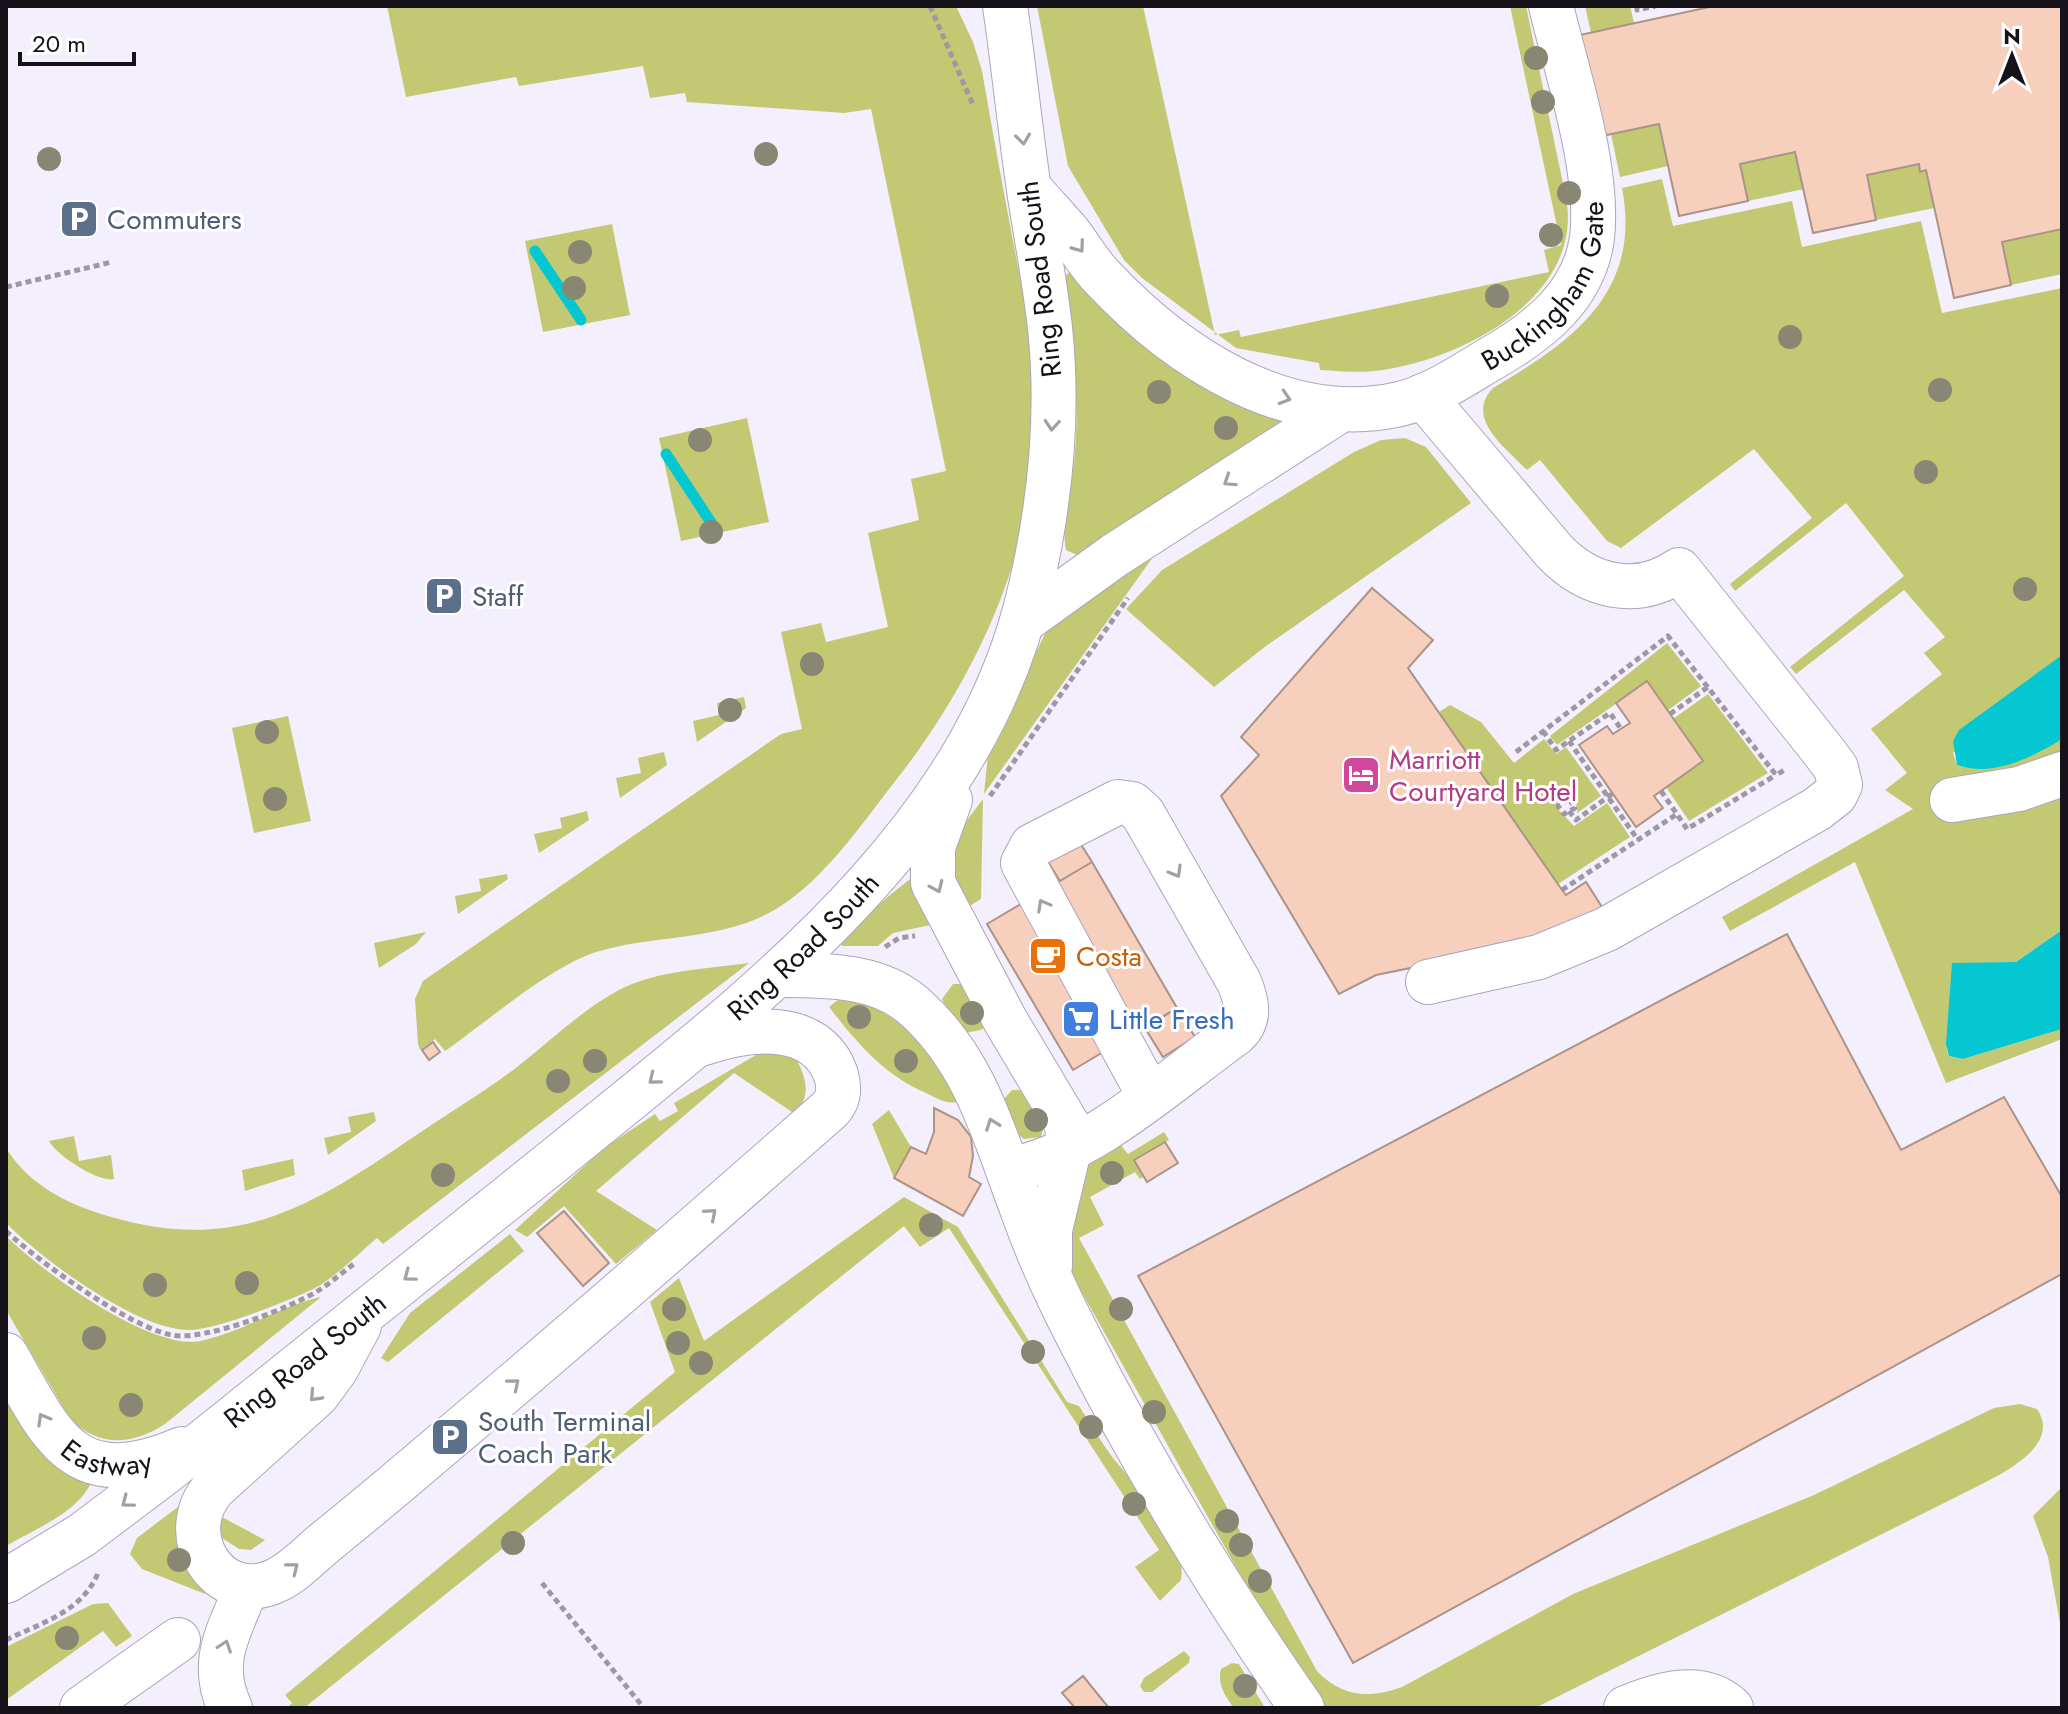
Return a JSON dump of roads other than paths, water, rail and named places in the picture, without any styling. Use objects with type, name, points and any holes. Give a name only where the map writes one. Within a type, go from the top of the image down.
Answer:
[{"type":"street","points":[[978,6],[1014,71]]},
{"type":"street","name":"Ring Road South","points":[[6,1581],[82,1535],[210,1437],[778,975],[843,909],[913,829],[952,772],[986,708],[1022,622],[1040,537],[1053,407],[1051,332],[1005,6]]},
{"type":"street","name":"Buckingham Gate","points":[[1029,188],[1101,276],[1185,351],[1247,385],[1293,401],[1342,409],[1370,409],[1423,396],[1513,346],[1544,324],[1575,288],[1586,264],[1593,218],[1591,187],[1551,6]]},
{"type":"street","points":[[1423,396],[1571,567],[1596,579],[1639,588],[1657,584],[1679,570],[1836,768],[1840,785],[1835,795],[1817,809],[1607,929],[1539,957],[1428,982]]},
{"type":"street","name":"Buckingham Gate","points":[[1022,622],[1137,540],[1342,409]]},
{"type":"street","points":[[986,708],[937,830],[931,855],[931,876],[1005,1020],[1064,1116],[1069,1150],[1050,1230],[1050,1275]]},
{"type":"street","points":[[1952,800],[2019,789],[2062,774]]},
{"type":"street","points":[[1008,1170],[1044,1162],[1069,1150],[1137,1104],[1241,1029],[1246,1003],[1239,982],[1143,814],[1132,804],[1118,802],[1032,846],[1023,863],[1137,1104]]},
{"type":"street","points":[[778,975],[840,977],[897,993],[915,1006],[948,1046],[979,1092],[1050,1275],[1075,1330],[1205,1563],[1302,1708]]},
{"type":"street","points":[[386,1293],[328,1382],[295,1417],[214,1488],[201,1506],[196,1534],[202,1553],[222,1575],[247,1586],[260,1586],[281,1577],[358,1517],[564,1342],[837,1100],[839,1086],[829,1061],[800,1037],[761,1031],[695,1045]]},
{"type":"street","points":[[1103,1073],[1137,1104]]},
{"type":"street","name":"Eastway","points":[[6,1355],[51,1433],[74,1454],[89,1461],[145,1462],[210,1437]]},
{"type":"street","points":[[230,1708],[218,1668],[247,1586]]},
{"type":"street","points":[[82,1708],[178,1640]]},
{"type":"street","points":[[1626,1708],[1669,1694],[1691,1692],[1709,1695],[1731,1708]]},
{"type":"water","points":[[2062,655],[2062,739],[2012,764],[1984,769],[1957,765],[1953,741],[1959,730]]},
{"type":"water","points":[[2062,930],[2062,1029],[1963,1059],[1949,1056],[1946,1044],[1952,963],[2016,962]]},
{"type":"waterway","points":[[535,251],[581,320]]},
{"type":"waterway","points":[[666,454],[714,527]]},
{"type":"place","name":"Commuters","points":[[79,219]]},
{"type":"place","name":"Staff","points":[[444,596]]},
{"type":"place","name":"Marriott Courtyard Hotel","points":[[1361,775]]},
{"type":"place","name":"Costa","points":[[1048,956]]},
{"type":"place","name":"Little Fresh","points":[[1081,1019]]},
{"type":"place","name":"South Terminal Coach Park","points":[[450,1437]]}]
